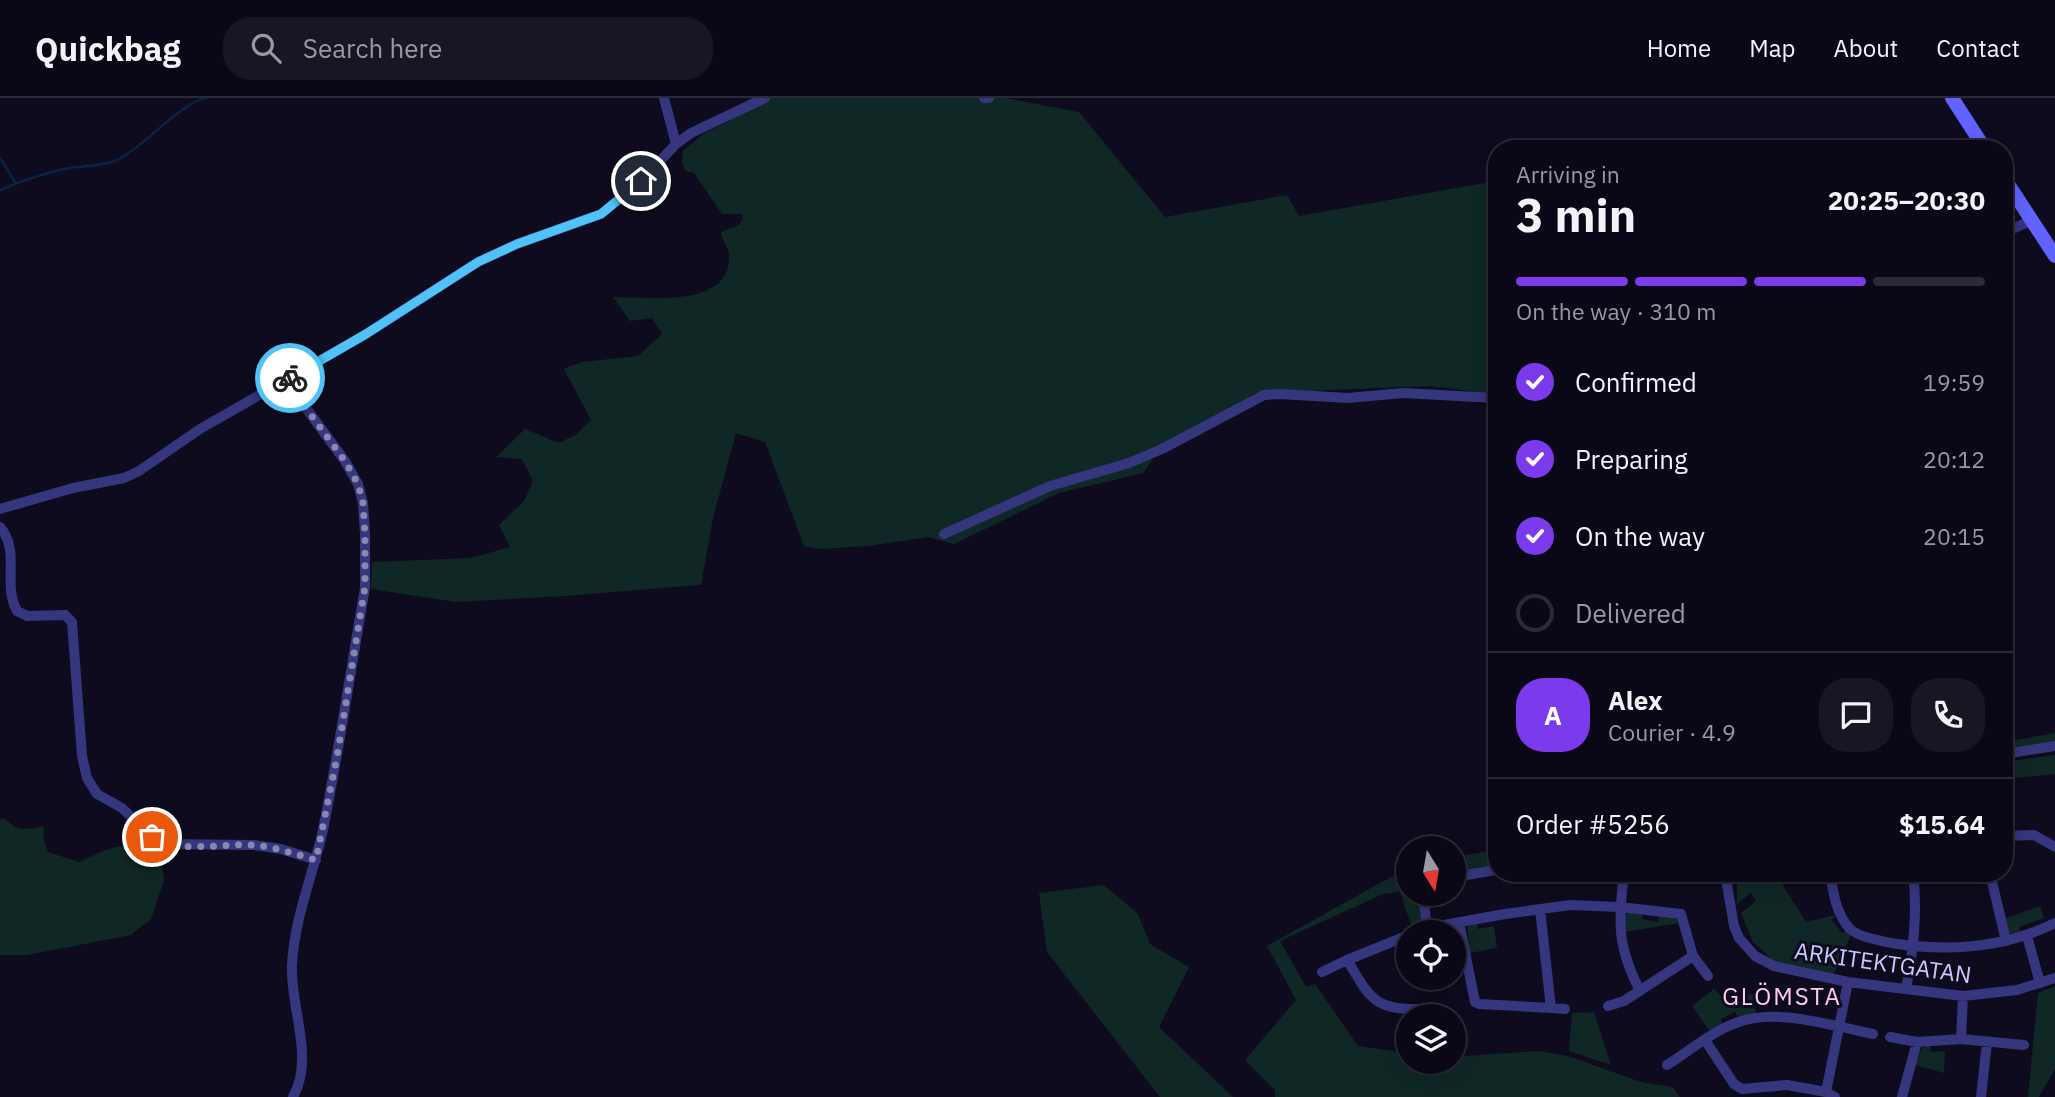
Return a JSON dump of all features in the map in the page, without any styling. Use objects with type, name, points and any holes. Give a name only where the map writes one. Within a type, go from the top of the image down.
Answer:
[{"type":"main road","points":[[1952,98],[1979,140]]},
{"type":"main road","points":[[2013,192],[2055,256]]},
{"type":"street","points":[[664,98],[677,144]]},
{"type":"street","points":[[0,509],[131,475],[200,429],[366,334],[478,262],[517,244],[601,214],[641,181],[691,133],[765,98]]},
{"type":"street","points":[[2013,229],[2032,220]]},
{"type":"street","points":[[286,381],[345,461],[358,484],[363,503],[365,534],[365,587],[337,757],[316,860],[294,945],[292,967],[302,1062],[299,1083],[293,1097]]},
{"type":"street","points":[[944,534],[1050,486],[1129,463],[1163,449],[1264,395],[1348,398],[1403,393],[1488,398]]},
{"type":"street","points":[[0,527],[10,545],[12,597],[17,611],[27,616],[65,615],[72,622],[82,755],[87,778],[97,793],[122,808],[163,844],[254,845],[281,849],[316,860]]},
{"type":"street","points":[[2013,753],[2055,746]]},
{"type":"street","points":[[2013,836],[2034,835],[2055,848]]},
{"type":"street","points":[[1466,875],[1488,871]]},
{"type":"street","points":[[1624,882],[1620,907],[1623,949],[1630,972],[1640,991]]},
{"type":"street","name":"ARKITEKTGATAN","points":[[1727,882],[1734,926],[1739,938],[1755,956],[1774,966],[1848,982],[1963,996],[2017,990],[2055,978]]},
{"type":"street","points":[[1832,882],[1837,905],[1851,929],[1874,940],[1914,947],[1961,949],[2027,936],[2055,923]]},
{"type":"street","points":[[1906,989],[1914,947],[1916,907],[1914,882]]},
{"type":"street","points":[[1992,882],[2006,941]]},
{"type":"street","points":[[1466,921],[1585,904],[1681,914],[1693,956],[1708,976]]},
{"type":"street","points":[[1540,909],[1551,1008]]},
{"type":"street","points":[[2027,936],[2040,983]]},
{"type":"street","points":[[1322,972],[1396,940]]},
{"type":"street","points":[[1608,1006],[1624,1001],[1693,956]]},
{"type":"street","points":[[1466,957],[1475,1002],[1565,1009]]},
{"type":"street","points":[[1348,960],[1368,994],[1378,1003],[1396,1009]]},
{"type":"street","points":[[1705,1040],[1734,1084],[1742,1089],[1787,1085],[1830,1094],[1838,1027],[1848,982]]},
{"type":"street","points":[[1961,1039],[1963,996]]},
{"type":"street","points":[[1667,1065],[1736,1022],[1758,1017],[1787,1017],[1873,1034]]},
{"type":"street","points":[[1890,1037],[1917,1042],[1961,1039],[2024,1045]]},
{"type":"street","points":[[1902,1097],[1917,1042]]},
{"type":"street","points":[[1981,1097],[1987,1042]]},
{"type":"green space","points":[[751,98],[1006,98],[1079,112],[1165,217],[1287,195],[1299,216],[1488,182],[1488,393],[1430,386],[1257,393],[1162,446],[1143,473],[1059,493],[954,544],[928,537],[868,546],[820,549],[804,546],[765,442],[736,433],[713,518],[701,585],[456,602],[371,589],[372,562],[471,558],[510,547],[499,525],[524,501],[533,481],[522,459],[496,457],[525,429],[559,443],[577,434],[591,420],[564,369],[582,362],[638,356],[662,334],[652,318],[630,321],[613,297],[683,297],[716,286],[725,274],[729,254],[721,232],[739,225],[743,219],[742,214],[722,214],[694,173],[685,171],[682,162],[683,151],[703,134],[730,121],[728,112]]},
{"type":"green space","points":[[2055,733],[2055,741],[2013,748],[2013,740]]},
{"type":"green space","points":[[2055,755],[2055,774],[2013,778],[2013,761]]},
{"type":"green space","points":[[0,818],[22,829],[43,826],[48,852],[79,862],[118,846],[138,845],[161,850],[164,880],[151,919],[131,935],[27,955],[0,955]]},
{"type":"green space","points":[[1488,851],[1488,870],[1466,874],[1466,855]]},
{"type":"green space","points":[[1396,875],[1396,892],[1383,894],[1280,941],[1306,987],[1315,984],[1358,1046],[1396,1051],[1396,1074],[1466,1074],[1466,1056],[1538,1051],[1568,1056],[1641,1082],[1673,1087],[1680,1097],[1275,1097],[1275,1090],[1245,1060],[1296,1000],[1267,946]]},
{"type":"green space","points":[[1737,882],[1781,882],[1806,922],[1836,915],[1832,920],[1842,933],[1847,929],[1852,932],[1834,974],[1775,962],[1753,942],[1741,913],[1756,901],[1751,893],[1737,904]]},
{"type":"green space","points":[[1104,885],[1138,914],[1150,944],[1189,967],[1159,1027],[1233,1097],[1160,1097],[1047,952],[1039,893]]},
{"type":"green space","points":[[1405,906],[1422,906],[1422,920],[1409,920]]},
{"type":"green space","points":[[2040,906],[2044,918],[2019,927],[2020,933],[2009,933],[2004,919]]},
{"type":"green space","points":[[1629,912],[1643,912],[1642,919],[1658,922],[1659,914],[1676,918],[1680,923],[1624,932],[1625,915]]},
{"type":"green space","points":[[1477,923],[1478,929],[1494,926],[1497,948],[1470,953],[1467,927]]},
{"type":"green space","points":[[2055,986],[2055,1069],[2039,1097],[2028,1097],[2038,993]]},
{"type":"green space","points":[[1714,989],[1723,998],[1753,994],[1756,1014],[1738,1018],[1735,1012],[1721,1019],[1722,1025],[1709,1030],[1692,1006]]},
{"type":"green space","points":[[1594,1012],[1611,1065],[1569,1051],[1572,1013]]},
{"type":"green space","points":[[1930,1045],[1931,1052],[1945,1051],[1944,1073],[1915,1065],[1922,1048]]},
{"type":"waterway","points":[[0,190],[59,170],[115,161],[131,152],[175,115],[196,101],[206,98]]},
{"type":"waterway","points":[[0,158],[15,182]]},
{"type":"way so far","points":[[152,837],[160,842],[176,845],[254,845],[276,848],[316,860],[337,757],[367,562],[363,503],[358,484],[345,461],[286,381],[290,378]]},
{"type":"district","name":"GLÖMSTA","points":[[1782,996]]},
{"type":"route","points":[[290,378],[366,334],[478,262],[517,244],[601,214],[641,181]]}]
